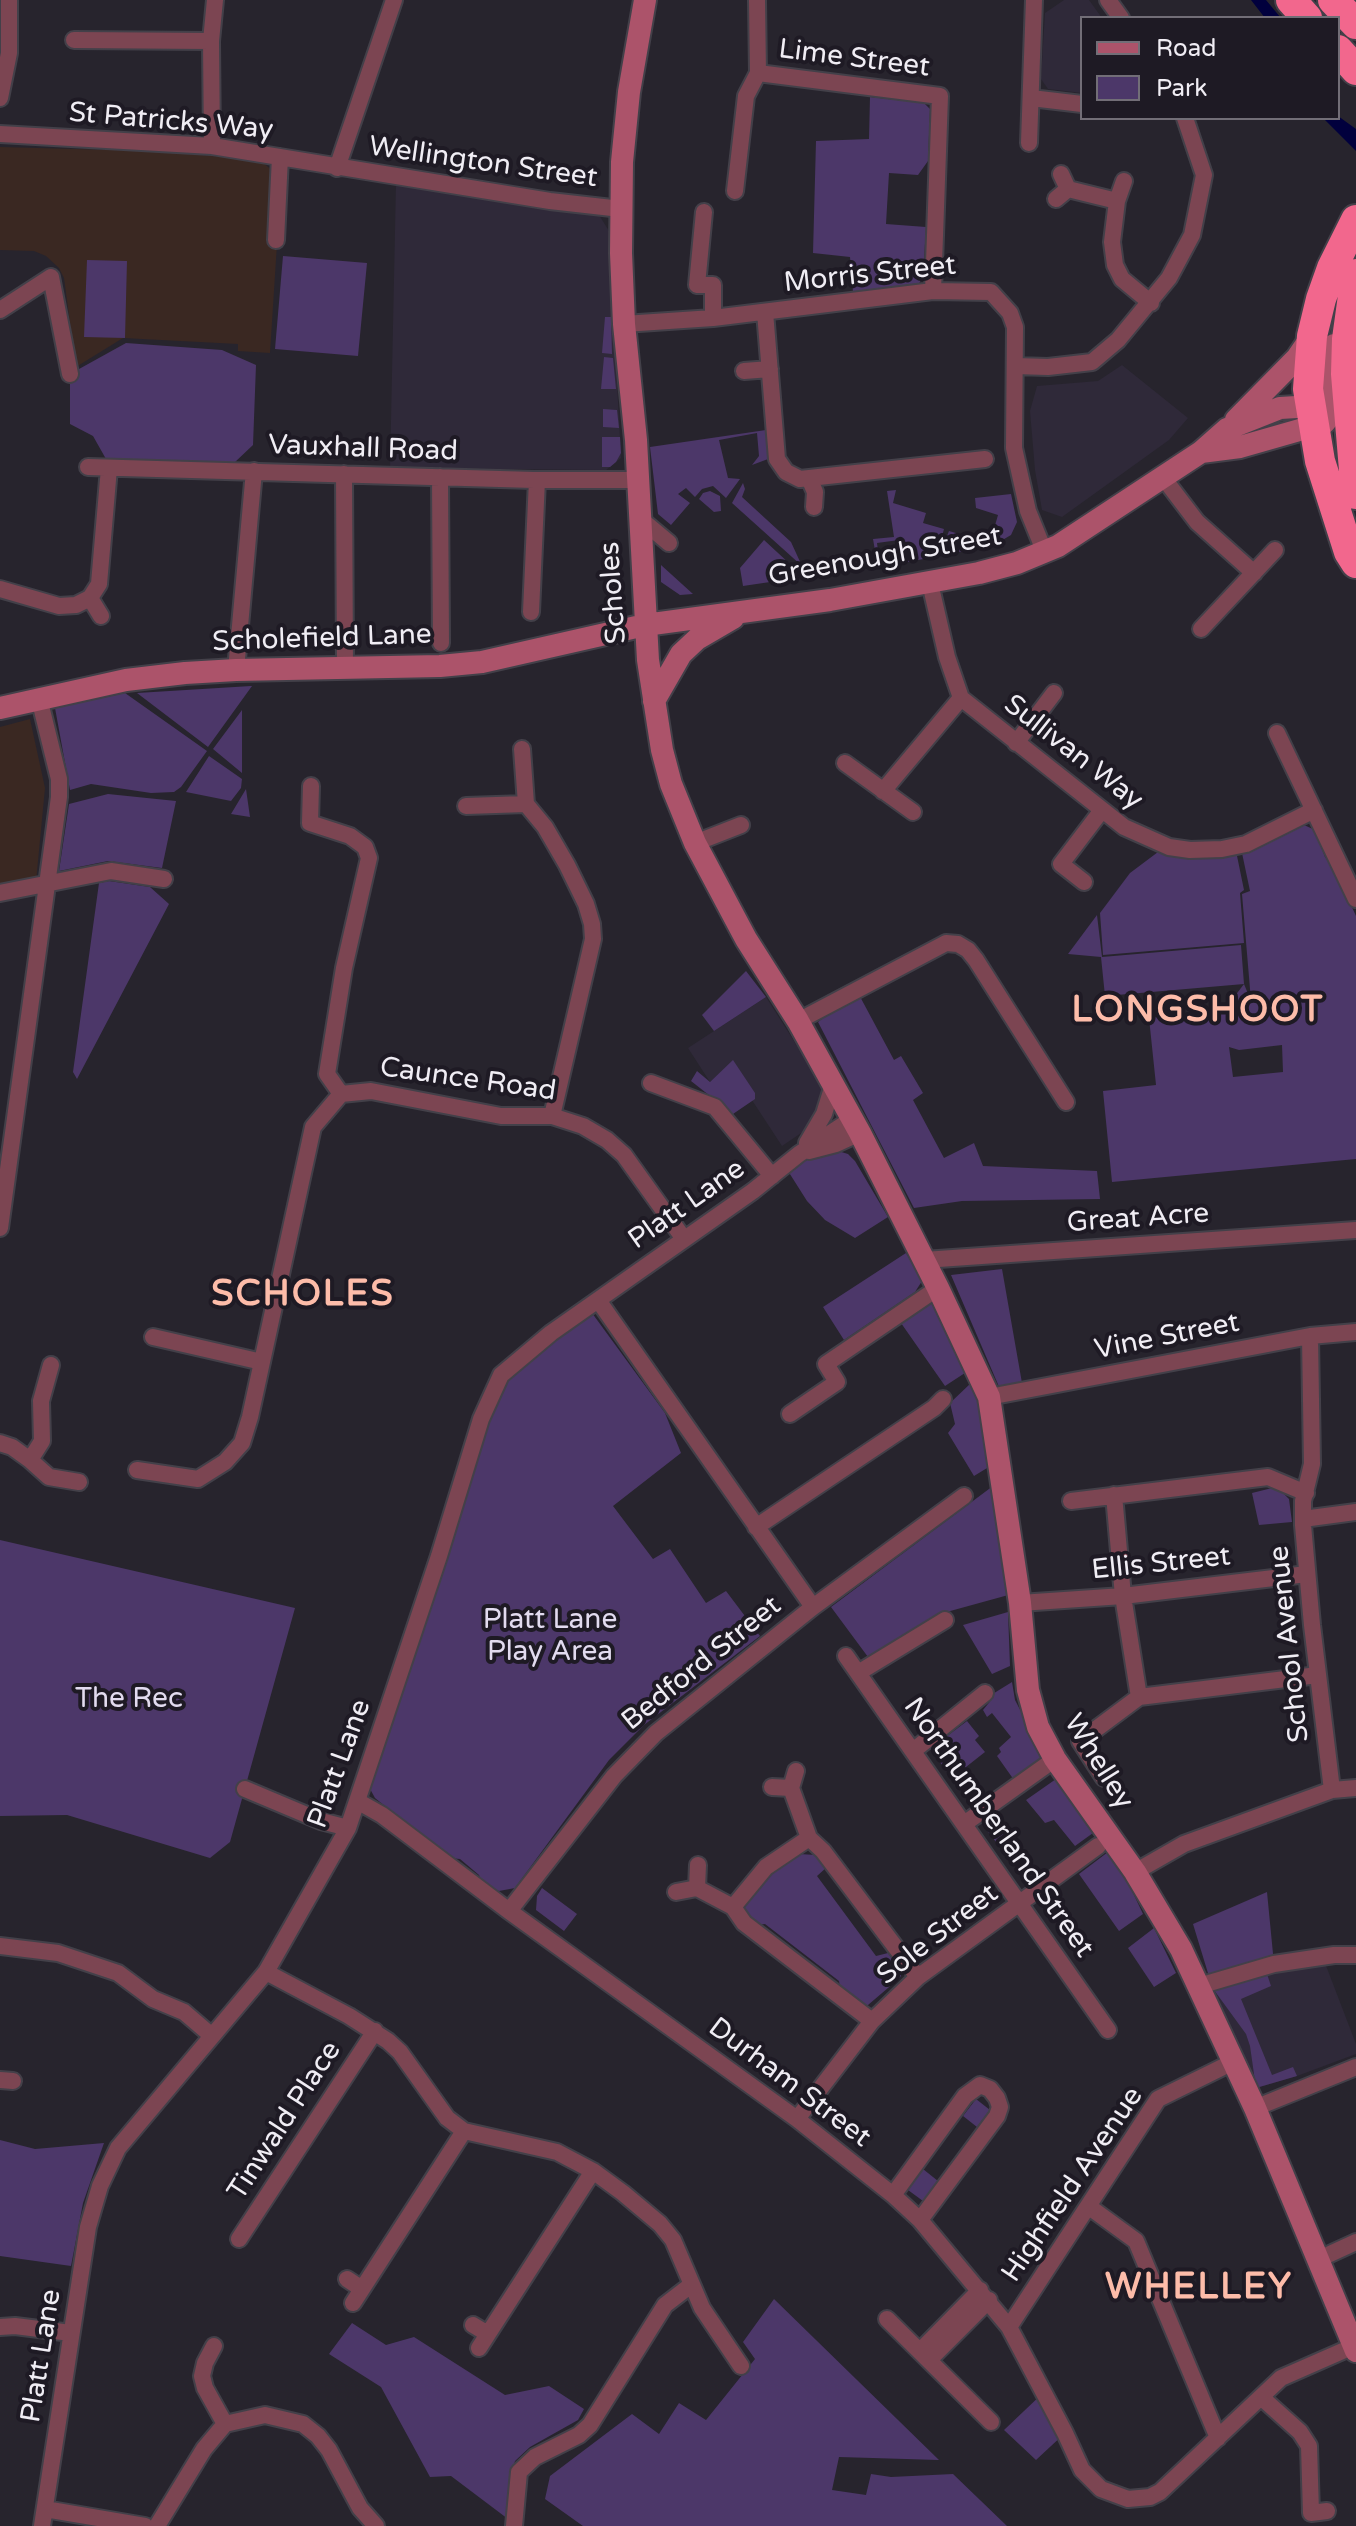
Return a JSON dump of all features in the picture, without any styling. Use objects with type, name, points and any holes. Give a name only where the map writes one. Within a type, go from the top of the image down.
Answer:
[{"type":"highway","points":[[1291,0],[1305,16]]},
{"type":"highway","points":[[1333,0],[1356,24]]},
{"type":"highway","points":[[1340,52],[1356,70]]},
{"type":"highway","points":[[1355,219],[1332,268],[1312,336],[1308,378],[1325,411],[1356,494]]},
{"type":"highway","points":[[1355,275],[1347,339],[1325,411],[1320,461],[1349,552],[1356,563]]},
{"type":"main road","name":"Scholes","points":[[645,0],[629,92],[621,209],[624,324],[638,480],[645,625],[654,701],[671,784],[695,843],[746,939],[798,1021],[856,1126]]},
{"type":"main road","points":[[1227,429],[1297,358],[1312,336]]},
{"type":"main road","name":"Greenough Street","points":[[645,625],[930,583],[979,573],[1045,553],[1085,530],[1201,452],[1227,429],[1274,410],[1325,411]]},
{"type":"main road","name":"Greenough Street","points":[[1201,452],[1240,447],[1325,411]]},
{"type":"main road","points":[[654,701],[675,663],[688,647],[741,613]]},
{"type":"main road","name":"Scholefield Lane","points":[[0,708],[132,679],[236,670],[345,669],[482,662],[645,625]]},
{"type":"main road","name":"Whelley","points":[[856,1126],[989,1397],[1020,1603],[1028,1690],[1038,1727],[1055,1759],[1135,1872],[1181,1949],[1255,2108],[1355,2349]]},
{"type":"street","points":[[0,98],[9,53],[9,0]]},
{"type":"street","points":[[212,146],[211,41],[215,0]]},
{"type":"street","points":[[337,168],[394,0]]},
{"type":"street","points":[[735,191],[746,96],[758,73],[757,0]]},
{"type":"street","points":[[1029,143],[1034,0]]},
{"type":"street","points":[[74,40],[211,41]]},
{"type":"street","name":"Lime Street","points":[[758,73],[940,96],[933,291]]},
{"type":"street","points":[[1031,98],[1080,104]]},
{"type":"street","points":[[1015,366],[1070,366],[1092,362],[1118,340],[1169,278],[1192,235],[1204,175],[1186,120]]},
{"type":"street","name":"St Patricks Way","points":[[0,134],[212,146],[337,168]]},
{"type":"street","points":[[276,240],[280,157]]},
{"type":"street","name":"Wellington Street","points":[[337,168],[621,209]]},
{"type":"street","points":[[1124,181],[1117,201],[1112,242],[1115,265],[1122,279],[1151,303]]},
{"type":"street","points":[[1062,187],[1117,201]]},
{"type":"street","points":[[704,212],[697,285],[713,285],[713,318]]},
{"type":"street","points":[[0,310],[51,277],[70,374]]},
{"type":"street","name":"Morris Street","points":[[624,324],[713,318],[933,291],[991,292],[1010,313],[1015,327],[1014,448],[1028,511],[1045,553]]},
{"type":"street","points":[[765,312],[777,459],[786,472],[800,479],[985,459]]},
{"type":"street","points":[[744,371],[770,369]]},
{"type":"street","name":"Vauxhall Road","points":[[88,467],[638,480]]},
{"type":"street","points":[[0,589],[59,606],[76,605],[90,598],[99,584],[109,468]]},
{"type":"street","points":[[236,670],[254,471]]},
{"type":"street","points":[[344,474],[345,669]]},
{"type":"street","points":[[1162,476],[1197,522],[1254,573]]},
{"type":"street","points":[[440,477],[441,643]]},
{"type":"street","points":[[809,478],[815,492],[814,507]]},
{"type":"street","points":[[531,612],[537,480]]},
{"type":"street","points":[[638,517],[669,543]]},
{"type":"street","points":[[1201,629],[1275,550]]},
{"type":"street","name":"Sullivan Way","points":[[930,583],[947,657],[961,698],[1124,827],[1153,842],[1179,849],[1206,851],[1246,844],[1314,810]]},
{"type":"street","points":[[90,598],[101,616]]},
{"type":"street","points":[[1016,743],[1054,693]]},
{"type":"street","points":[[0,1228],[7,1134],[49,884],[60,789],[39,698]]},
{"type":"street","points":[[883,791],[961,698]]},
{"type":"street","points":[[1277,733],[1356,899]]},
{"type":"street","points":[[522,749],[526,804],[545,827],[567,865],[592,924],[593,939],[552,1116]]},
{"type":"street","points":[[845,763],[913,812]]},
{"type":"street","points":[[311,786],[310,823],[350,836],[365,847],[369,858],[344,968],[327,1074],[341,1094]]},
{"type":"street","points":[[466,806],[526,804]]},
{"type":"street","points":[[1084,882],[1061,864],[1102,810]]},
{"type":"street","points":[[695,843],[741,825]]},
{"type":"street","points":[[0,893],[111,871],[164,879]]},
{"type":"street","points":[[798,1021],[946,943],[958,944],[976,960],[1066,1102]]},
{"type":"street","points":[[651,1083],[715,1107],[772,1176]]},
{"type":"street","name":"Platt Lane","points":[[799,1154],[824,1114],[833,1085]]},
{"type":"street","name":"Caunce Road","points":[[137,1470],[198,1479],[225,1462],[242,1443],[313,1127],[341,1094],[371,1091],[501,1116],[552,1116],[583,1126],[607,1140],[624,1155],[684,1239]]},
{"type":"street","name":"Platt Lane","points":[[44,2518],[88,2227],[100,2186],[118,2148],[266,1972],[348,1828],[359,1802],[481,1419],[501,1375],[517,1360],[799,1154],[856,1126]]},
{"type":"street","name":"Great Acre","points":[[924,1260],[1356,1230]]},
{"type":"street","points":[[790,1414],[837,1382],[826,1364],[938,1288]]},
{"type":"street","points":[[598,1300],[813,1607]]},
{"type":"street","name":"Vine Street","points":[[989,1397],[1310,1336],[1356,1332]]},
{"type":"street","name":"School Avenue","points":[[1310,1336],[1312,1464],[1303,1519],[1332,1790]]},
{"type":"street","points":[[153,1337],[262,1362]]},
{"type":"street","points":[[30,1460],[42,1441],[41,1401],[51,1365]]},
{"type":"street","points":[[756,1527],[939,1407]]},
{"type":"street","points":[[0,1443],[12,1447],[55,1480],[79,1482]]},
{"type":"street","points":[[1071,1501],[1268,1477],[1306,1493]]},
{"type":"street","points":[[1114,1495],[1123,1596],[1139,1697]]},
{"type":"street","name":"Bedford Street","points":[[509,1911],[614,1776],[675,1715],[813,1607],[964,1496]]},
{"type":"street","points":[[1303,1519],[1356,1512]]},
{"type":"street","name":"Ellis Street","points":[[1020,1603],[1123,1596],[1307,1574]]},
{"type":"street","points":[[858,1673],[945,1620]]},
{"type":"street","name":"Northumberland Street","points":[[846,1656],[1108,2030]]},
{"type":"street","points":[[1104,1778],[1080,1741],[1139,1697],[1318,1675]]},
{"type":"street","points":[[913,1751],[985,1693]]},
{"type":"street","points":[[964,1824],[1055,1759]]},
{"type":"street","points":[[772,1787],[793,1780],[809,1838],[823,1851],[918,1977]]},
{"type":"street","points":[[1135,1872],[1184,1844],[1332,1790],[1356,1788]]},
{"type":"street","points":[[245,1789],[321,1821],[348,1828]]},
{"type":"street","name":"Durham Street","points":[[359,1802],[382,1815],[797,2119],[893,2195],[920,2220],[1009,2327],[1082,2470],[1101,2489],[1128,2499],[1150,2497],[1171,2484],[1218,2438]]},
{"type":"street","points":[[733,1907],[766,1867],[809,1838]]},
{"type":"street","name":"Sole Street","points":[[797,2119],[872,2021],[918,1977],[1098,1846]]},
{"type":"street","points":[[697,1888],[698,1865]]},
{"type":"street","points":[[676,1892],[697,1888],[733,1907],[744,1923],[872,2021]]},
{"type":"street","points":[[0,1946],[58,1953],[118,1973],[153,1999],[184,2012],[212,2036]]},
{"type":"street","points":[[1199,1986],[1274,1964],[1334,1955],[1356,1955]]},
{"type":"street","points":[[266,1972],[375,2031],[400,2052],[447,2118],[464,2131],[557,2152],[593,2171],[660,2224],[683,2259],[691,2285],[715,2331],[741,2366]]},
{"type":"street","name":"Tinwald Place","points":[[239,2239],[244,2222],[375,2031]]},
{"type":"street","name":"Highfield Avenue","points":[[1009,2327],[1158,2099],[1233,2062]]},
{"type":"street","points":[[1255,2108],[1356,2067]]},
{"type":"street","points":[[893,2195],[965,2096],[980,2085],[990,2089],[1000,2107],[997,2116],[920,2220]]},
{"type":"street","points":[[354,2290],[464,2131]]},
{"type":"street","points":[[480,2336],[593,2171]]},
{"type":"street","points":[[1088,2206],[1136,2241],[1218,2438],[1293,2371],[1355,2349]]},
{"type":"street","points":[[1319,2259],[1356,2242]]},
{"type":"street","points":[[514,2526],[519,2472],[545,2450],[579,2435],[590,2425],[665,2305],[691,2285]]},
{"type":"street","points":[[924,2355],[985,2295]]},
{"type":"street","points":[[887,2319],[991,2422]]},
{"type":"street","points":[[0,2327],[71,2333]]},
{"type":"street","points":[[214,2346],[202,2376],[225,2424]]},
{"type":"street","points":[[1261,2397],[1300,2432],[1309,2446],[1313,2513]]},
{"type":"street","points":[[157,2526],[204,2449],[225,2424],[265,2415],[303,2424],[329,2450],[360,2508],[376,2526]]},
{"type":"street","points":[[44,2518],[145,2526]]},
{"type":"shaded area","points":[[1064,0],[1089,0],[1101,16],[1080,16],[1080,93],[1048,89],[1041,79],[1045,13]]},
{"type":"shaded area","points":[[1251,0],[1266,0],[1279,16],[1263,16]]},
{"type":"shaded area","points":[[1340,117],[1356,129],[1356,151],[1325,120],[1340,120]]},
{"type":"shaded area","points":[[0,147],[153,151],[260,160],[274,172],[277,244],[270,353],[238,351],[238,344],[123,338],[76,367],[64,278],[59,268],[46,256],[34,251],[0,250]]},
{"type":"shaded area","points":[[396,183],[599,215],[609,231],[621,458],[606,470],[390,468]]},
{"type":"shaded area","points":[[1122,365],[1188,418],[1169,440],[1062,517],[1042,510],[1030,411],[1037,386],[1098,381]]},
{"type":"shaded area","points":[[30,719],[45,788],[36,882],[0,888],[0,727]]},
{"type":"shaded area","points":[[766,997],[820,1082],[822,1092],[820,1113],[813,1125],[782,1146],[729,1065],[710,1082],[688,1048]]},
{"type":"shaded area","points":[[1325,1963],[1356,2044],[1356,2054],[1256,2088],[1214,1990],[1286,1966]]},
{"type":"green space","points":[[870,97],[924,103],[930,109],[928,161],[918,175],[889,173],[886,224],[926,227],[923,277],[918,285],[853,292],[850,257],[813,253],[816,141],[869,139]]},
{"type":"green space","points":[[283,256],[367,263],[358,356],[275,349]]},
{"type":"green space","points":[[87,260],[127,261],[125,338],[84,337]]},
{"type":"green space","points":[[605,317],[611,317],[612,354],[602,353]]},
{"type":"green space","points":[[126,343],[222,350],[256,365],[253,445],[234,463],[106,459],[93,436],[70,424],[70,374]]},
{"type":"green space","points":[[604,357],[613,358],[616,389],[601,389]]},
{"type":"green space","points":[[603,409],[617,410],[619,428],[603,427]]},
{"type":"green space","points":[[766,430],[768,459],[752,465],[759,456],[757,433],[719,440],[728,478],[740,479],[726,498],[713,486],[702,489],[695,497],[686,488],[678,494],[690,503],[671,525],[658,514],[650,447]]},
{"type":"green space","points":[[602,437],[620,437],[621,453],[610,467],[602,467]]},
{"type":"green space","points":[[743,483],[745,489],[742,497],[791,542],[802,566],[732,503]]},
{"type":"green space","points":[[896,490],[893,503],[926,513],[923,523],[944,529],[941,540],[945,541],[949,531],[990,543],[998,515],[976,508],[975,498],[1011,494],[1017,522],[1011,535],[994,545],[878,568],[873,539],[894,537],[887,491]],"holes":[[[899,540],[901,562],[880,566],[877,543]]]},
{"type":"green space","points":[[710,491],[720,496],[721,511],[714,512],[699,499],[703,493]]},
{"type":"green space","points":[[764,540],[804,577],[743,586],[740,568]]},
{"type":"green space","points":[[661,565],[693,594],[680,595],[661,582]]},
{"type":"green space","points":[[251,686],[208,747],[137,693]]},
{"type":"green space","points":[[125,693],[207,751],[174,792],[151,793],[91,784],[70,790],[55,708]]},
{"type":"green space","points":[[242,710],[242,773],[213,749]]},
{"type":"green space","points":[[209,756],[242,779],[241,788],[231,801],[186,792]]},
{"type":"green space","points":[[246,789],[250,817],[231,814]]},
{"type":"green space","points":[[108,794],[176,801],[162,868],[108,861],[59,871],[69,804]]},
{"type":"green space","points":[[1304,825],[1315,830],[1325,857],[1334,868],[1356,916],[1356,1159],[1112,1182],[1103,1091],[1156,1085],[1149,1018],[1225,1009],[1244,984],[1251,1001],[1242,894],[1250,891],[1242,853]],"holes":[[[1282,1045],[1283,1072],[1233,1077],[1229,1047],[1239,1050]]]},
{"type":"green space","points":[[1162,849],[1236,851],[1244,890],[1240,893],[1244,943],[1103,955],[1100,913],[1130,873]]},
{"type":"green space","points":[[109,881],[150,887],[169,904],[77,1079],[73,1072],[99,883]]},
{"type":"green space","points":[[1097,915],[1102,957],[1241,945],[1244,984],[1105,996],[1101,957],[1068,954]]},
{"type":"green space","points":[[746,971],[766,997],[714,1031],[702,1015]]},
{"type":"green space","points":[[857,991],[894,1060],[901,1056],[923,1093],[913,1100],[944,1158],[974,1143],[983,1166],[1097,1171],[1100,1199],[962,1201],[914,1208],[818,1022]]},
{"type":"green space","points":[[733,1060],[755,1093],[755,1099],[733,1114],[691,1081],[697,1071],[710,1082]]},
{"type":"green space","points":[[838,1151],[848,1154],[855,1161],[888,1217],[855,1238],[825,1220],[807,1201],[788,1171],[817,1154]]},
{"type":"green space","points":[[906,1253],[922,1281],[915,1292],[844,1340],[823,1307]]},
{"type":"green space","points":[[1002,1269],[1022,1383],[1000,1389],[951,1275]]},
{"type":"green space","points":[[932,1303],[968,1371],[945,1386],[901,1323]]},
{"type":"green space","name":"Platt Lane Play Area","points":[[592,1313],[665,1413],[681,1453],[613,1506],[653,1559],[670,1549],[706,1603],[726,1591],[760,1636],[644,1725],[609,1760],[515,1888],[499,1891],[484,1887],[479,1875],[460,1859],[449,1858],[375,1798],[369,1787],[485,1419],[517,1362]]},
{"type":"green space","points":[[971,1383],[976,1389],[992,1465],[974,1476],[948,1433],[955,1424],[950,1403]]},
{"type":"green space","points":[[997,1483],[1012,1594],[943,1613],[868,1657],[831,1607]]},
{"type":"green space","points":[[1272,1488],[1289,1499],[1292,1522],[1259,1525],[1252,1493]]},
{"type":"green space","name":"The Rec","points":[[0,1540],[295,1608],[230,1842],[210,1858],[67,1815],[0,1816]]},
{"type":"green space","points":[[1008,1612],[1010,1666],[992,1674],[963,1625]]},
{"type":"green space","points":[[1012,1682],[1015,1700],[1044,1756],[1014,1780],[997,1756],[1001,1752],[999,1748],[1011,1737],[992,1713],[987,1717],[983,1710],[992,1699],[991,1695]]},
{"type":"green space","points":[[967,1721],[979,1736],[975,1740],[985,1752],[952,1778],[930,1749]]},
{"type":"green space","points":[[1056,1779],[1093,1833],[1075,1846],[1054,1820],[1045,1823],[1026,1800]]},
{"type":"green space","points":[[996,1822],[1013,1843],[1003,1851],[986,1829]]},
{"type":"green space","points":[[1108,1852],[1126,1878],[1143,1914],[1119,1931],[1079,1874]]},
{"type":"green space","points":[[799,1854],[816,1855],[827,1867],[817,1876],[876,1956],[888,1953],[901,1971],[901,1976],[868,2005],[863,2005],[840,1987],[839,1981],[765,1924],[758,1925],[748,1920],[744,1908],[753,1894],[772,1874]]},
{"type":"green space","points":[[542,1888],[577,1914],[564,1931],[536,1910],[537,1896]]},
{"type":"green space","points":[[1267,1892],[1274,1964],[1211,1983],[1193,1924]]},
{"type":"green space","points":[[1154,1928],[1176,1973],[1154,1987],[1128,1948]]},
{"type":"green space","points":[[1267,1974],[1271,1986],[1241,1999],[1272,2075],[1293,2067],[1297,2076],[1256,2088],[1246,2034],[1214,1990]]},
{"type":"green space","points":[[976,2099],[990,2110],[977,2127],[963,2116]]},
{"type":"green space","points":[[0,2140],[35,2149],[104,2143],[83,2203],[71,2266],[0,2256]]},
{"type":"green space","points":[[923,2169],[938,2181],[923,2201],[908,2190]]},
{"type":"green space","points":[[774,2299],[939,2460],[839,2457],[832,2490],[866,2495],[871,2474],[891,2477],[953,2474],[1007,2526],[583,2526],[545,2499],[550,2476],[632,2414],[659,2434],[679,2403],[706,2420],[755,2359],[743,2342]]},
{"type":"green space","points":[[352,2323],[386,2345],[414,2337],[505,2395],[549,2386],[584,2409],[578,2420],[530,2447],[515,2461],[510,2479],[508,2519],[451,2476],[430,2477],[381,2387],[329,2354]]},
{"type":"green space","points":[[1044,2392],[1065,2433],[1036,2460],[1004,2430]]},
{"type":"district","name":"LONGSHOOT","points":[[1198,1012]]},
{"type":"district","name":"SCHOLES","points":[[303,1296]]},
{"type":"district","name":"WHELLEY","points":[[1199,2289]]}]
